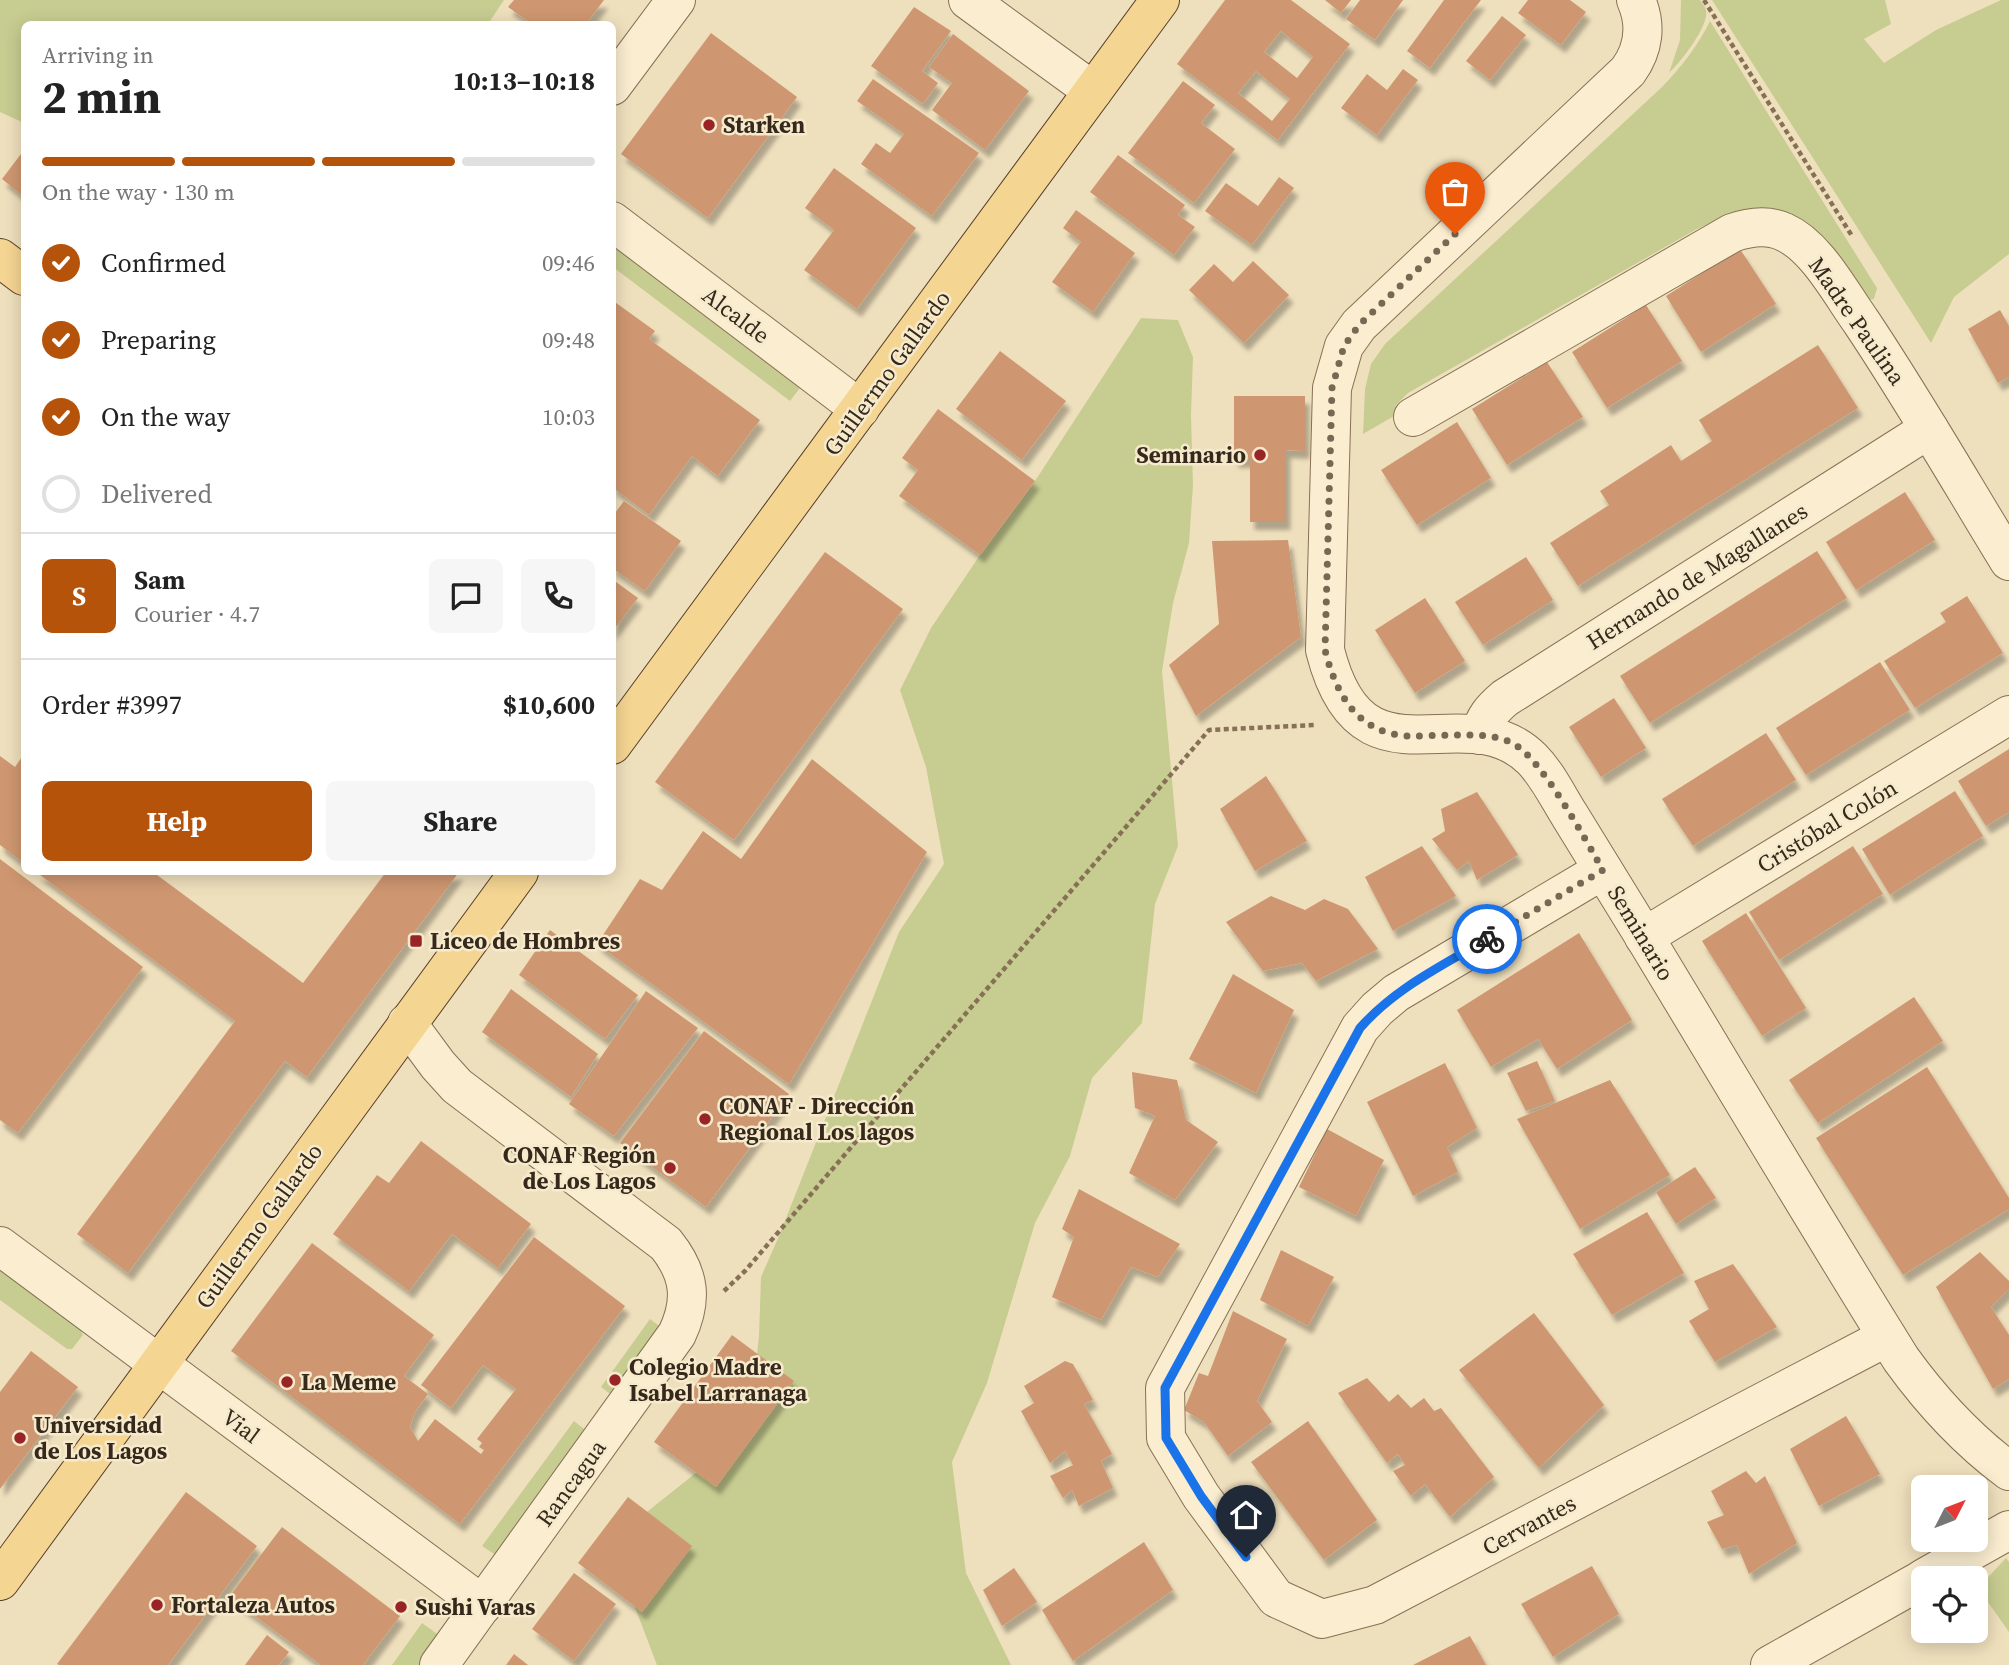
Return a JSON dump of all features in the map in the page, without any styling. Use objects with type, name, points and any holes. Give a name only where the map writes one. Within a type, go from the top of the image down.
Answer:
[{"type":"main road","name":"Guillermo Gallardo","points":[[617,729],[860,409],[1160,0]]},
{"type":"main road","points":[[0,258],[21,274]]},
{"type":"main road","name":"Guillermo Gallardo","points":[[0,1581],[517,875]]},
{"type":"street","points":[[616,81],[676,0]]},
{"type":"street","points":[[968,0],[1093,91]]},
{"type":"street","name":"Seminario","points":[[1636,0],[1643,20],[1643,36],[1640,49],[1628,71],[1359,325],[1344,346],[1332,388],[1325,650],[1336,686],[1363,721],[1406,736],[1498,737],[1515,744],[1532,759],[1603,870],[1916,1381],[1950,1421],[2009,1471]]},
{"type":"street","name":"Alcalde","points":[[616,225],[860,409]]},
{"type":"street","name":"Madre Paulina","points":[[1413,417],[1716,241],[1744,229],[1760,226],[1784,232],[1801,244],[1823,266],[1889,364],[2009,562]]},
{"type":"street","name":"Hernando de Magallanes","points":[[1480,735],[1482,724],[1491,710],[1505,698],[1929,429]]},
{"type":"street","name":"Cristóbal Colón","points":[[1644,937],[2009,715]]},
{"type":"street","name":"Cervantes","points":[[1603,870],[1396,993],[1360,1028],[1165,1388],[1166,1438],[1201,1496],[1276,1598],[1322,1619],[1374,1605],[1887,1337]]},
{"type":"street","points":[[407,1023],[457,1086],[666,1244],[705,1292]]},
{"type":"street","name":"Vial","points":[[0,1246],[483,1605]]},
{"type":"street","name":"Rancagua","points":[[439,1665],[677,1335],[688,1307],[705,1292]]},
{"type":"street","points":[[1947,1566],[2009,1530]]},
{"type":"street","points":[[1770,1665],[1911,1586]]},
{"type":"path","points":[[1704,0],[1853,238]]},
{"type":"path","points":[[705,1292],[727,1290],[745,1271],[1209,730],[1320,724]]},
{"type":"green space","points":[[0,0],[504,0],[490,21],[21,21],[21,122],[0,112]]},
{"type":"green space","points":[[1681,0],[1700,0],[1706,9],[1706,17],[1693,43],[1669,73],[1680,40]]},
{"type":"green space","points":[[1712,0],[1885,0],[1891,24],[1864,39],[1884,63],[1936,30],[2001,0],[2009,0],[2009,254],[1954,297],[1931,343]]},
{"type":"green space","points":[[1710,21],[1877,288],[1874,299],[1861,301],[1755,211],[1729,214],[1697,229],[1408,393],[1396,405],[1394,416],[1363,434],[1365,389],[1371,364],[1385,344],[1662,87],[1689,56]]},
{"type":"green space","points":[[616,248],[800,388],[790,401],[616,269]]},
{"type":"green space","points":[[1141,318],[1178,320],[1193,357],[1193,485],[1189,543],[1173,603],[1162,671],[1178,846],[1155,904],[1142,1023],[1092,1078],[1070,1156],[1035,1223],[987,1383],[952,1462],[966,1573],[1011,1665],[657,1665],[626,1584],[633,1523],[749,1428],[759,1336],[761,1277],[899,932],[944,864],[926,767],[900,690],[931,628],[980,555],[1035,481]]},
{"type":"green space","points":[[0,1270],[80,1329],[83,1335],[72,1349],[67,1349],[0,1300]]},
{"type":"green space","points":[[650,1319],[667,1332],[618,1400],[601,1387]]},
{"type":"green space","points":[[574,1421],[593,1436],[500,1558],[482,1546]]},
{"type":"green space","points":[[2006,1558],[2009,1562],[2009,1632],[1988,1602],[1988,1577]]},
{"type":"green space","points":[[422,1623],[440,1636],[419,1665],[392,1665]]},
{"type":"building","points":[[514,0],[604,0],[588,21],[528,21],[508,7]]},
{"type":"building","points":[[1225,0],[1291,0],[1350,44],[1278,140],[1177,64]],"holes":[[[1281,31],[1313,57],[1297,78],[1264,52]],[[1256,71],[1290,99],[1272,121],[1238,93]]]},
{"type":"building","points":[[1325,0],[1351,0],[1341,13]]},
{"type":"building","points":[[1360,0],[1403,0],[1375,40],[1346,19]]},
{"type":"building","points":[[1444,0],[1481,0],[1430,68],[1407,51]]},
{"type":"building","points":[[1528,0],[1570,0],[1586,12],[1561,45],[1518,13]]},
{"type":"building","points":[[914,7],[951,31],[922,71],[938,83],[923,104],[871,66]]},
{"type":"building","points":[[1502,16],[1526,35],[1490,80],[1466,61]]},
{"type":"building","name":"Starken","points":[[711,33],[797,97],[708,218],[621,154]]},
{"type":"building","points":[[953,34],[1029,91],[985,150],[932,110],[952,83],[929,67]]},
{"type":"building","points":[[1403,69],[1418,80],[1377,135],[1341,108],[1367,74],[1387,90]]},
{"type":"building","points":[[873,79],[979,153],[932,216],[861,164],[876,143],[890,153],[904,134],[857,101]]},
{"type":"building","points":[[1183,81],[1215,105],[1201,123],[1235,149],[1194,203],[1128,153]]},
{"type":"building","points":[[21,154],[21,195],[2,179]]},
{"type":"building","points":[[1118,155],[1185,205],[1178,215],[1195,227],[1174,255],[1090,192]]},
{"type":"building","points":[[834,168],[916,228],[857,309],[804,270],[834,230],[805,208]]},
{"type":"building","points":[[1279,177],[1294,188],[1252,245],[1205,211],[1226,183],[1258,206]]},
{"type":"building","points":[[1076,210],[1135,253],[1093,312],[1052,282],[1081,242],[1063,228]]},
{"type":"building","points":[[1740,249],[1776,304],[1701,352],[1666,296]]},
{"type":"building","points":[[1253,261],[1289,295],[1244,343],[1189,290],[1214,264],[1233,282]]},
{"type":"building","points":[[616,303],[655,331],[649,339],[760,420],[718,476],[692,456],[649,515],[616,490]]},
{"type":"building","points":[[1646,305],[1682,361],[1607,408],[1572,352]]},
{"type":"building","points":[[2000,310],[2009,326],[2009,377],[1998,383],[1968,329]]},
{"type":"building","points":[[1818,345],[1858,408],[1578,586],[1550,543],[1609,505],[1600,491],[1671,445],[1681,461],[1712,441],[1699,420]]},
{"type":"building","points":[[1000,351],[1066,401],[1022,460],[956,409]]},
{"type":"building","points":[[1547,362],[1583,417],[1507,465],[1472,409]]},
{"type":"building","name":"Seminario","points":[[1234,396],[1305,396],[1305,451],[1286,450],[1286,522],[1250,522],[1250,460],[1234,460]]},
{"type":"building","points":[[938,409],[1035,481],[980,555],[899,496],[918,470],[902,458]]},
{"type":"building","points":[[1457,422],[1491,478],[1417,525],[1381,470]]},
{"type":"building","points":[[1905,492],[1935,540],[1856,590],[1826,542]]},
{"type":"building","points":[[624,501],[681,541],[645,591],[616,571],[616,512]]},
{"type":"building","points":[[1288,540],[1301,637],[1196,716],[1169,665],[1219,624],[1212,541]]},
{"type":"building","points":[[1817,551],[1847,598],[1650,723],[1620,676]]},
{"type":"building","points":[[825,552],[903,609],[734,840],[655,782]]},
{"type":"building","points":[[1526,557],[1553,600],[1483,645],[1455,602]]},
{"type":"building","points":[[616,582],[638,598],[616,627]]},
{"type":"building","points":[[1967,596],[2003,653],[1915,708],[1884,661],[1946,622],[1940,613]]},
{"type":"building","points":[[1425,598],[1465,661],[1415,693],[1375,630]]},
{"type":"building","points":[[1880,662],[1910,710],[1806,775],[1776,728]]},
{"type":"building","points":[[1614,698],[1646,748],[1601,777],[1569,727]]},
{"type":"building","points":[[1766,733],[1796,780],[1693,846],[1662,799]]},
{"type":"building","points":[[2009,749],[2009,812],[1986,826],[1958,781]]},
{"type":"building","points":[[0,756],[15,767],[21,758],[21,861],[0,845]]},
{"type":"building","points":[[812,759],[927,852],[789,1084],[597,944],[640,879],[662,890],[703,831],[741,859]]},
{"type":"building","points":[[1266,776],[1307,841],[1255,871],[1220,809]]},
{"type":"building","points":[[1955,791],[1983,836],[1890,895],[1862,849]]},
{"type":"building","points":[[1477,792],[1518,855],[1477,880],[1469,861],[1457,870],[1432,839],[1445,831],[1441,809]]},
{"type":"building","points":[[1422,846],[1456,896],[1393,931],[1365,877]]},
{"type":"building","points":[[1853,846],[1883,894],[1779,960],[1749,912]]},
{"type":"building","points":[[0,859],[143,967],[18,1133],[0,1120]]},
{"type":"building","points":[[40,875],[157,875],[303,983],[384,875],[457,875],[307,1077],[285,1061],[128,1273],[77,1234],[235,1021]]},
{"type":"building","points":[[1271,896],[1305,910],[1324,899],[1348,909],[1378,949],[1316,981],[1302,963],[1263,971],[1226,922]]},
{"type":"building","points":[[1746,913],[1806,1008],[1762,1036],[1702,941]]},
{"type":"building","points":[[550,930],[638,995],[605,1039],[519,975]]},
{"type":"building","points":[[1579,933],[1632,1020],[1557,1069],[1538,1039],[1491,1067],[1457,1010]]},
{"type":"building","points":[[1233,974],[1294,1010],[1256,1093],[1189,1059]]},
{"type":"building","points":[[511,989],[598,1054],[571,1097],[482,1032]]},
{"type":"building","points":[[646,991],[698,1028],[614,1136],[569,1104]]},
{"type":"building","points":[[1914,997],[1943,1041],[1818,1123],[1789,1080]]},
{"type":"building","name":"CONAF - Dirección Regional Los lagos","points":[[704,1031],[789,1094],[706,1207],[620,1143]]},
{"type":"building","points":[[1537,1061],[1555,1101],[1526,1111],[1507,1073]]},
{"type":"building","points":[[1445,1063],[1477,1128],[1447,1147],[1458,1172],[1413,1196],[1367,1102]]},
{"type":"building","points":[[1927,1067],[2009,1198],[2009,1209],[1903,1275],[1816,1138]]},
{"type":"building","points":[[1132,1072],[1177,1080],[1186,1120],[1218,1142],[1175,1200],[1129,1173],[1155,1116],[1135,1108]]},
{"type":"building","points":[[1610,1080],[1670,1175],[1580,1229],[1517,1119]]},
{"type":"building","points":[[1327,1129],[1384,1160],[1356,1216],[1299,1187]]},
{"type":"building","points":[[421,1141],[531,1224],[498,1268],[452,1234],[409,1291],[333,1234],[377,1175],[389,1183]]},
{"type":"building","points":[[1695,1167],[1716,1198],[1676,1224],[1656,1192]]},
{"type":"building","points":[[1079,1189],[1180,1244],[1158,1277],[1131,1267],[1101,1320],[1052,1297],[1074,1237],[1062,1229]]},
{"type":"building","points":[[1647,1212],[1684,1273],[1612,1315],[1573,1254]]},
{"type":"building","points":[[534,1237],[625,1306],[460,1524],[231,1351],[312,1243],[434,1335],[404,1376],[428,1394],[415,1412],[410,1427],[418,1441],[435,1419],[481,1454],[484,1450],[479,1447],[482,1443],[477,1439],[516,1389],[483,1365],[451,1408],[421,1385]]},
{"type":"building","points":[[1281,1250],[1334,1277],[1308,1326],[1260,1300]]},
{"type":"building","points":[[1980,1252],[2009,1281],[2009,1289],[1991,1307],[2009,1335],[2009,1379],[1993,1389],[1936,1287]]},
{"type":"building","points":[[1733,1264],[1777,1327],[1715,1362],[1689,1321],[1709,1309],[1694,1281]]},
{"type":"building","points":[[1233,1311],[1287,1339],[1257,1401],[1272,1422],[1228,1456],[1204,1422],[1184,1410],[1199,1373],[1208,1376]]},
{"type":"building","points":[[1534,1313],[1604,1405],[1539,1468],[1459,1370]]},
{"type":"building","points":[[732,1335],[794,1381],[716,1487],[654,1442]]},
{"type":"building","name":"Universidad de Los Lagos","points":[[31,1351],[78,1387],[0,1489],[0,1392]]},
{"type":"building","points":[[1065,1361],[1073,1364],[1093,1400],[1084,1404],[1112,1454],[1101,1461],[1113,1488],[1079,1506],[1072,1490],[1063,1498],[1050,1476],[1073,1465],[1065,1451],[1050,1463],[1021,1411],[1034,1403],[1024,1386]]},
{"type":"building","points":[[1367,1378],[1389,1402],[1398,1394],[1411,1408],[1424,1398],[1434,1411],[1441,1408],[1494,1477],[1450,1517],[1425,1484],[1411,1496],[1393,1471],[1405,1465],[1398,1454],[1387,1463],[1338,1393]]},
{"type":"building","points":[[1846,1416],[1880,1474],[1819,1506],[1790,1449]]},
{"type":"building","points":[[1308,1421],[1377,1520],[1324,1560],[1251,1462]]},
{"type":"building","points":[[1746,1471],[1756,1483],[1765,1476],[1797,1543],[1749,1574],[1737,1545],[1722,1549],[1707,1522],[1724,1515],[1711,1491]]},
{"type":"building","name":"Fortaleza Autos","points":[[186,1492],[257,1546],[168,1665],[57,1664]]},
{"type":"building","points":[[628,1497],[692,1546],[642,1612],[578,1563]]},
{"type":"building","points":[[282,1527],[400,1616],[363,1665],[321,1665],[229,1597]]},
{"type":"building","points":[[1144,1542],[1173,1590],[1073,1661],[1042,1610]]},
{"type":"building","points":[[1592,1566],[1619,1614],[1553,1657],[1521,1604]]},
{"type":"building","points":[[1014,1568],[1037,1602],[1002,1626],[983,1590]]},
{"type":"building","points":[[574,1573],[616,1604],[574,1661],[532,1629]]},
{"type":"building","points":[[267,1635],[289,1652],[279,1665],[245,1665]]},
{"type":"building","points":[[1470,1636],[1486,1665],[1413,1665]]},
{"type":"building","points":[[514,1654],[528,1665],[506,1665]]},
{"type":"way so far","points":[[1455,234],[1359,325],[1344,346],[1337,366],[1332,388],[1325,650],[1336,686],[1363,721],[1406,736],[1480,735],[1498,737],[1515,744],[1541,770],[1603,870],[1487,939]]},
{"type":"place","name":"Starken","points":[[709,125]]},
{"type":"place","name":"Seminario","points":[[1260,455]]},
{"type":"place","name":"Liceo de Hombres","points":[[416,941]]},
{"type":"place","name":"CONAF - Dirección Regional Los lagos","points":[[705,1119]]},
{"type":"place","name":"CONAF Región de Los Lagos","points":[[670,1168]]},
{"type":"place","name":"Colegio Madre Isabel Larranaga","points":[[615,1380]]},
{"type":"place","name":"La Meme","points":[[287,1382]]},
{"type":"place","name":"Universidad de Los Lagos","points":[[20,1438]]},
{"type":"place","name":"Fortaleza Autos","points":[[157,1605]]},
{"type":"place","name":"Sushi Varas","points":[[401,1607]]},
{"type":"route","points":[[1246,1557],[1201,1496],[1166,1438],[1165,1388],[1360,1028],[1396,993],[1487,939]]}]
